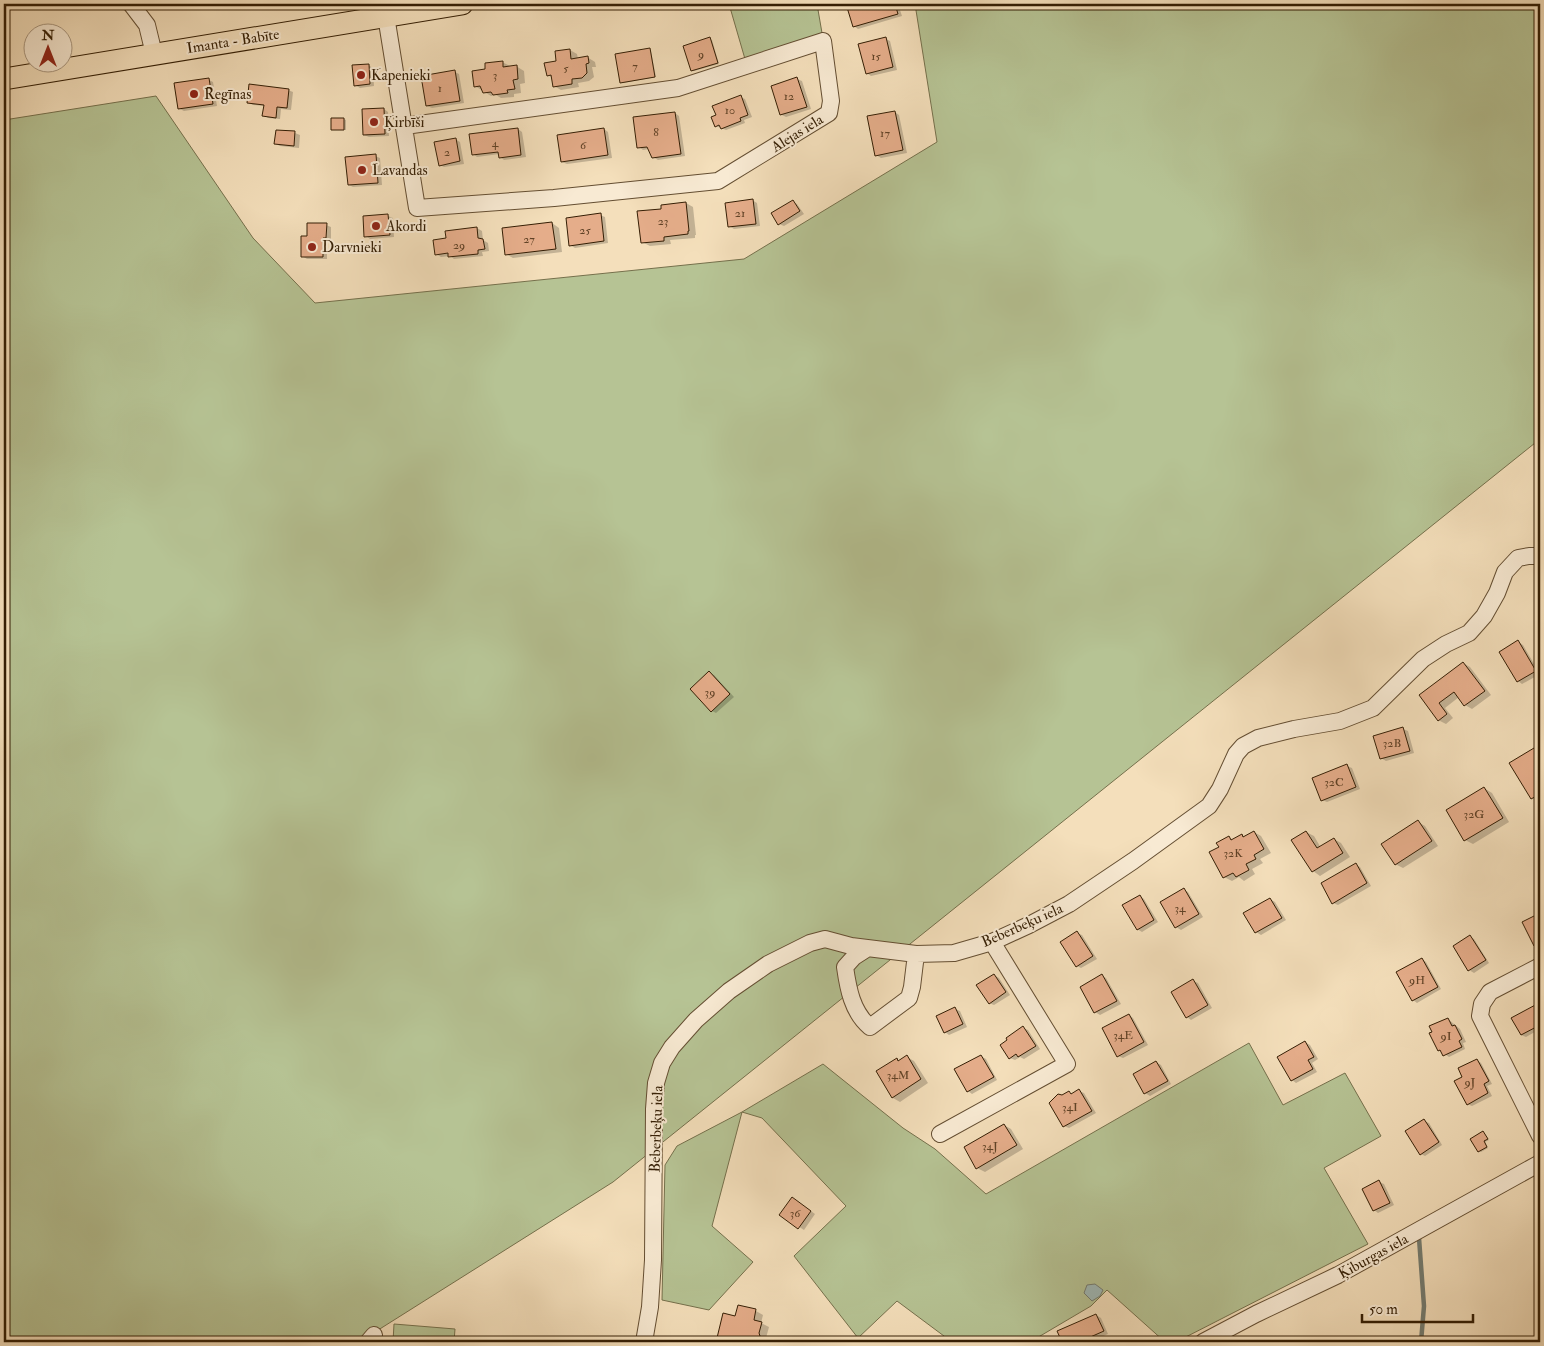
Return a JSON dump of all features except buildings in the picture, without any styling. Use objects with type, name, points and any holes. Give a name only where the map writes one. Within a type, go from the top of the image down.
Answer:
[{"type":"main road","name":"Imanta - Babīte","points":[[4,79],[462,4]]},
{"type":"street","points":[[132,4],[147,25],[154,54]]},
{"type":"street","points":[[386,16],[404,126]]},
{"type":"street","name":"Alejas iela","points":[[823,41],[831,101],[829,113],[718,182],[554,198],[417,208],[404,126],[678,88],[823,41]]},
{"type":"street","name":"Beberbeķu iela","points":[[644,1342],[650,1306],[653,1260],[654,1109],[656,1083],[662,1063],[672,1047],[696,1020],[728,991],[768,964],[810,943],[825,939],[845,945],[916,954],[954,952],[992,942],[1069,904],[1126,866],[1208,806],[1228,776],[1236,754],[1243,746],[1258,738],[1294,729],[1340,721],[1373,708],[1423,659],[1468,632],[1484,616],[1498,593],[1505,572],[1518,558],[1540,556]]},
{"type":"street","points":[[940,1134],[1067,1064],[992,942]]},
{"type":"street","points":[[868,948],[845,967],[847,984],[854,1005],[864,1022],[870,1027],[910,998],[916,954]]},
{"type":"street","points":[[1540,966],[1490,992],[1482,1004],[1480,1016],[1540,1136]]},
{"type":"street","name":"Ķiburgas iela","points":[[1203,1342],[1256,1314],[1338,1276],[1540,1163]]},
{"type":"green space","points":[[729,4],[817,4],[822,33],[745,59]]},
{"type":"green space","points":[[915,4],[1540,4],[1540,439],[613,1182],[375,1332],[365,1342],[4,1342],[4,120],[156,96],[253,238],[315,303],[744,259],[937,142]]},
{"type":"green space","points":[[1249,1043],[1283,1105],[1345,1073],[1381,1136],[1324,1168],[1368,1244],[1176,1342],[1165,1342],[1107,1290],[1091,1306],[1030,1342],[952,1342],[897,1301],[858,1338],[794,1256],[846,1206],[762,1118],[742,1112],[823,1064],[903,1128],[935,1149],[986,1194]]},
{"type":"green space","points":[[742,1112],[712,1226],[753,1262],[709,1310],[662,1300],[665,1165],[677,1146]]},
{"type":"green space","points":[[394,1324],[455,1329],[454,1342],[393,1342]]},
{"type":"water","points":[[1095,1284],[1103,1290],[1100,1296],[1092,1301],[1084,1293],[1087,1285]]},
{"type":"waterway","points":[[1419,1238],[1424,1306],[1421,1342]]},
{"type":"place","name":"Kapenieki","points":[[361,75]]},
{"type":"place","name":"Regīnas","points":[[194,94]]},
{"type":"place","name":"Ķirbīši","points":[[374,122]]},
{"type":"place","name":"Lavandas","points":[[362,170]]},
{"type":"place","name":"Akordi","points":[[376,226]]},
{"type":"place","name":"Darvnieki","points":[[312,247]]}]
